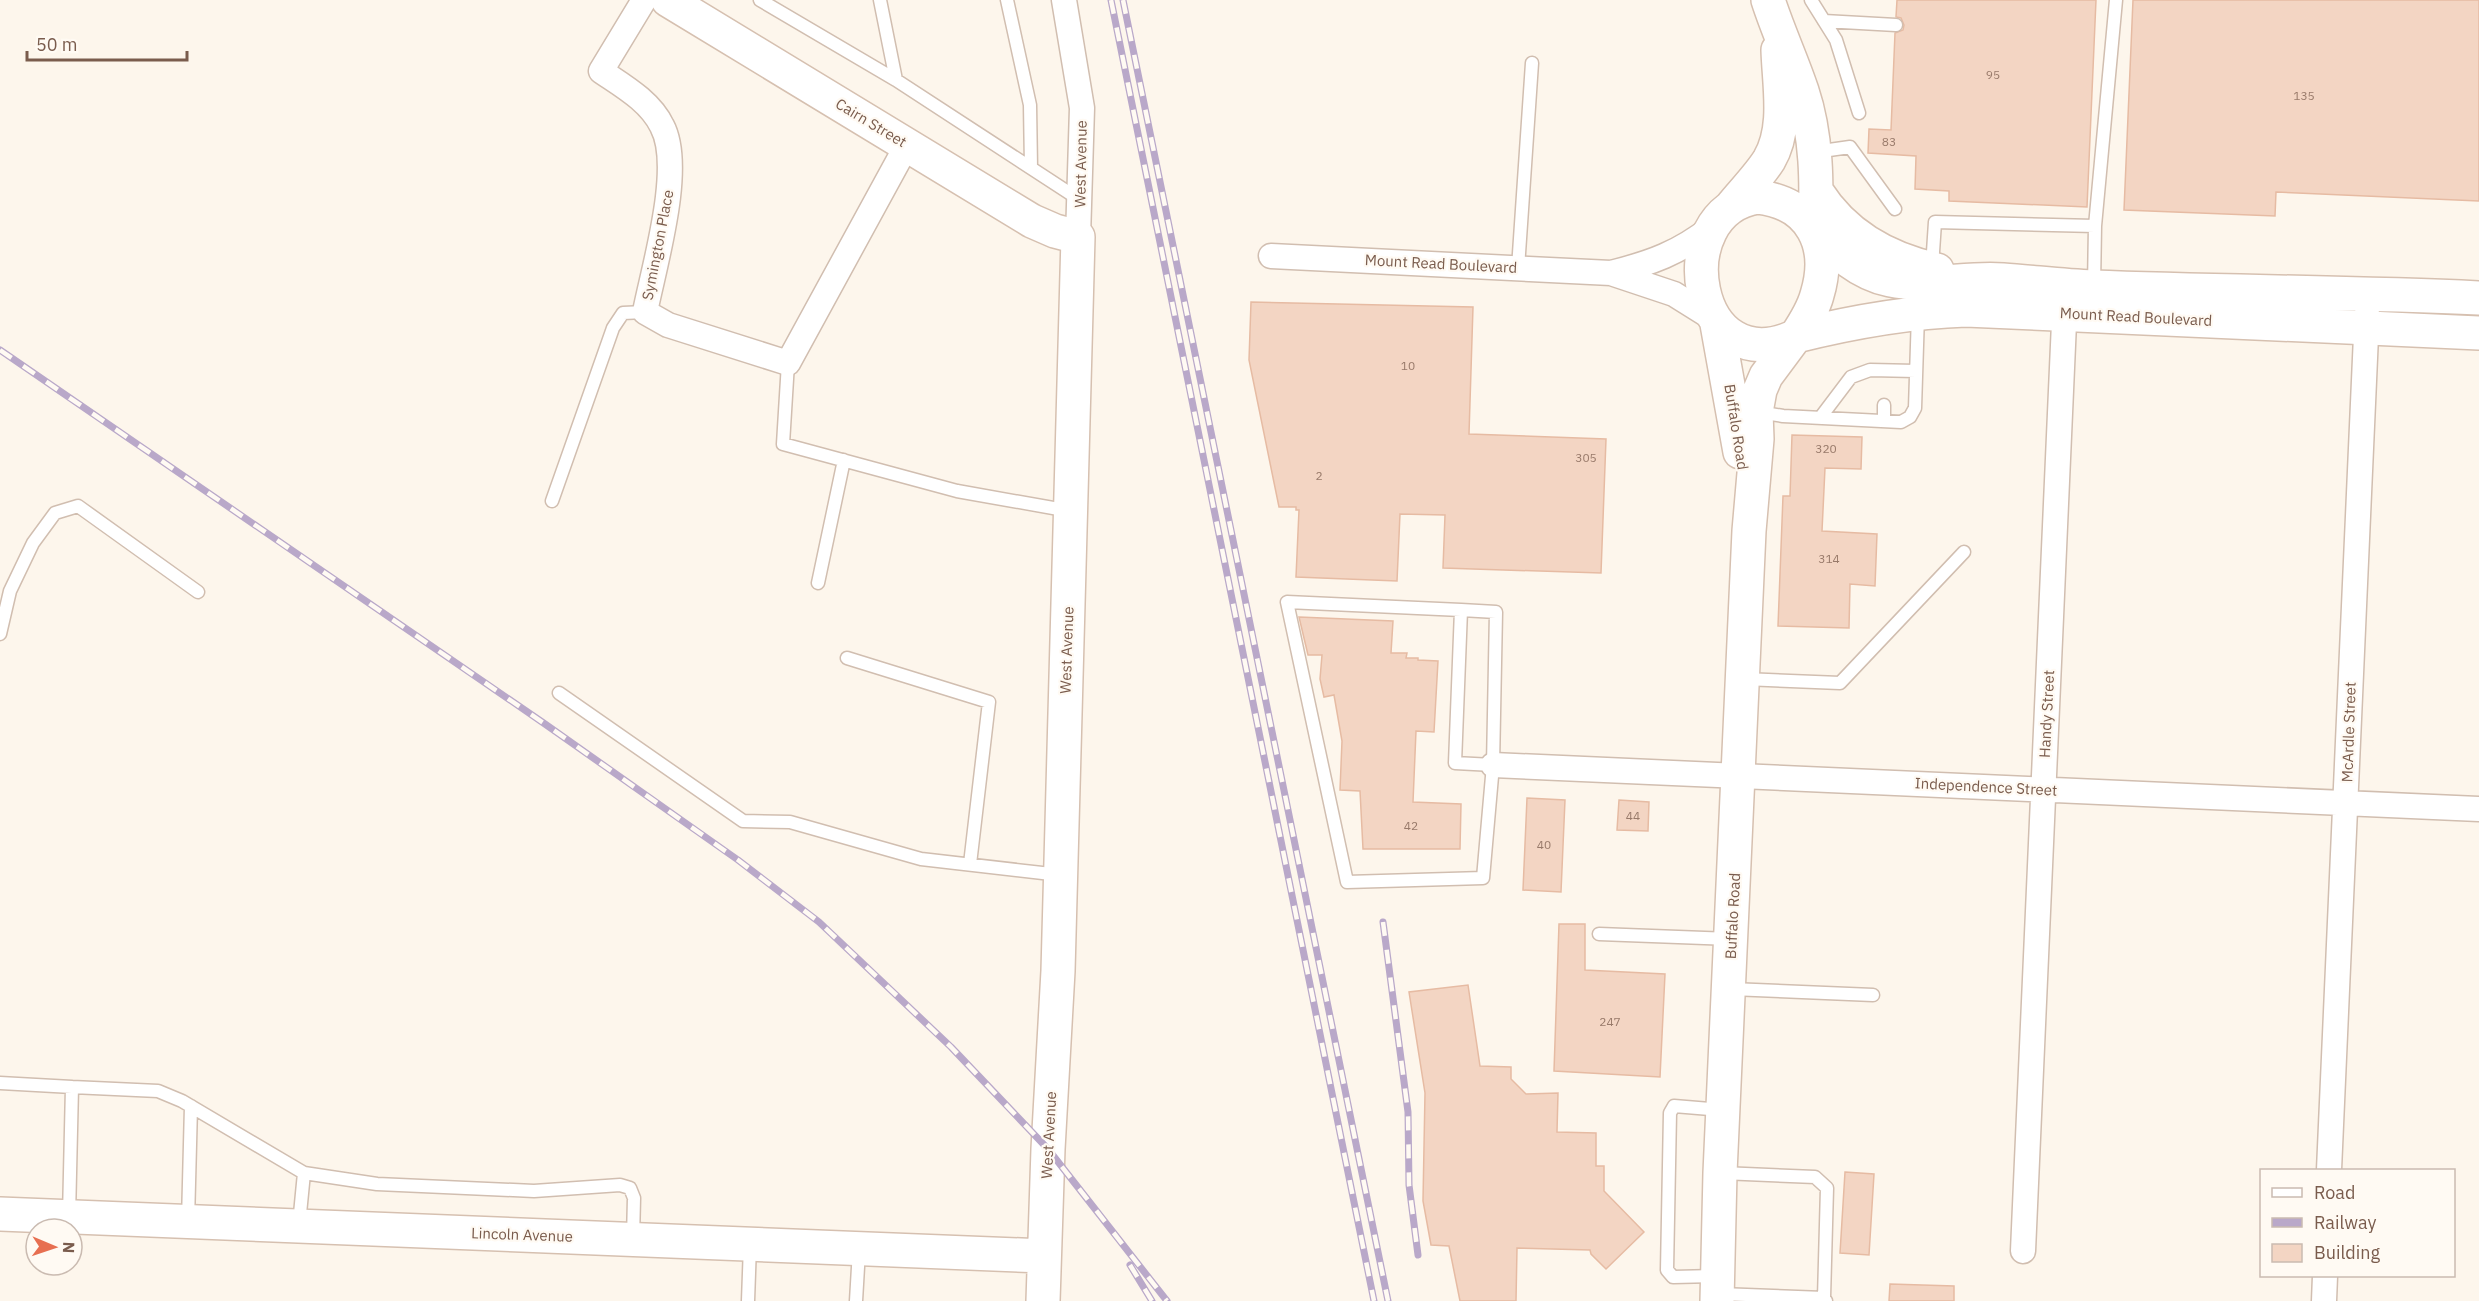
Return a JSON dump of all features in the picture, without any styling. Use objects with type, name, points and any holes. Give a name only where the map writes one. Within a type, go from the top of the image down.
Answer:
[{"type":"main road","name":"Cairn Street","points":[[668,0],[1032,221],[1055,231],[1078,237]]},
{"type":"main road","points":[[1772,13],[1803,92],[1814,152],[1817,192],[1815,230],[1820,246],[1821,281],[1811,311],[1795,337],[1764,345],[1739,340],[1716,322],[1707,306],[1701,276],[1702,260],[1722,217],[1768,161],[1775,148],[1780,114],[1772,13]]},
{"type":"main road","points":[[1817,192],[1832,214],[1867,243],[1898,259],[1981,279]]},
{"type":"main road","points":[[1722,217],[1746,198],[1758,196],[1783,201],[1806,219],[1815,230]]},
{"type":"main road","name":"Mount Read Boulevard","points":[[1815,230],[1844,259],[1859,269],[1890,280],[1956,283],[1981,279],[2075,296],[2366,328],[2479,333]]},
{"type":"main road","name":"West Avenue","points":[[1043,1301],[1061,875],[1078,237]]},
{"type":"main road","name":"Mount Read Boulevard","points":[[1795,337],[1843,324],[1918,312],[1966,310],[2075,296],[2368,293],[2479,298]]},
{"type":"main road","name":"Buffalo Road","points":[[1716,322],[1742,463],[1749,531]]},
{"type":"main road","name":"Buffalo Road","points":[[1717,1290],[1720,1173],[1749,531],[1757,439],[1756,412],[1760,390],[1766,376],[1795,337]]},
{"type":"main road","name":"Lincoln Avenue","points":[[0,1214],[69,1217]]},
{"type":"main road","name":"Lincoln Avenue","points":[[84,1218],[1044,1256]]},
{"type":"street","name":"Symington Place","points":[[644,0],[601,71],[651,109],[662,126],[671,156],[670,186],[645,312],[668,325],[788,363]]},
{"type":"street","name":"West Avenue","points":[[1064,0],[1082,108],[1078,237]]},
{"type":"street","points":[[788,363],[907,145]]},
{"type":"street","points":[[1611,273],[1670,254],[1691,244],[1722,217]]},
{"type":"street","name":"Mount Read Boulevard","points":[[1271,256],[1611,273]]},
{"type":"street","points":[[1611,273],[1674,294],[1716,322]]},
{"type":"street","name":"McArdle Street","points":[[2330,1169],[2368,293]]},
{"type":"street","name":"Handy Street","points":[[2023,1251],[2044,790],[2075,296]]},
{"type":"street","name":"Independence Street","points":[[1493,765],[2479,809]]},
{"type":"street","points":[[2324,1301],[2325,1277]]},
{"type":"lane","points":[[760,0],[896,80],[1080,200]]},
{"type":"lane","points":[[880,0],[896,80]]},
{"type":"lane","points":[[1007,0],[1030,105],[1031,168]]},
{"type":"lane","points":[[1811,0],[1836,40],[1859,113]]},
{"type":"lane","points":[[2075,296],[2095,226],[2116,0]]},
{"type":"lane","points":[[1824,21],[1896,25]]},
{"type":"lane","points":[[1518,268],[1532,63]]},
{"type":"lane","points":[[1814,152],[1850,147],[1895,209]]},
{"type":"lane","points":[[1932,268],[1935,222],[2095,226]]},
{"type":"lane","points":[[552,501],[613,328],[623,313],[645,312]]},
{"type":"lane","points":[[1756,412],[1901,422],[1910,417],[1915,408],[1918,312]]},
{"type":"lane","points":[[788,363],[783,444],[957,491],[1071,511]]},
{"type":"lane","points":[[1820,418],[1851,376],[1870,370],[1885,375],[1916,371]]},
{"type":"lane","points":[[1884,405],[1884,421]]},
{"type":"lane","points":[[818,583],[844,460]]},
{"type":"lane","points":[[0,634],[10,591],[33,543],[54,513],[78,506],[198,592]]},
{"type":"lane","points":[[1743,678],[1840,683],[1964,552]]},
{"type":"lane","points":[[1287,602],[1496,612],[1493,765],[1483,878],[1347,882],[1287,602]]},
{"type":"lane","points":[[1461,610],[1455,763],[1493,765]]},
{"type":"lane","points":[[848,658],[989,702],[970,864]]},
{"type":"lane","points":[[559,693],[743,821],[790,822],[921,858],[1061,875]]},
{"type":"lane","points":[[1599,934],[1732,939]]},
{"type":"lane","points":[[1730,989],[1873,995]]},
{"type":"lane","points":[[0,1083],[158,1091],[191,1106],[304,1173],[376,1184],[534,1191],[620,1185],[630,1188],[634,1198],[633,1239]]},
{"type":"lane","points":[[69,1217],[72,1087]]},
{"type":"lane","points":[[188,1222],[191,1106]]},
{"type":"lane","points":[[1720,1173],[1815,1178],[1827,1188],[1825,1299],[1717,1290],[1673,1277],[1667,1270],[1670,1113],[1674,1106],[1724,1110]]},
{"type":"lane","points":[[299,1226],[304,1173]]},
{"type":"lane","points":[[748,1301],[751,1244]]},
{"type":"lane","points":[[856,1301],[859,1248]]},
{"type":"building","points":[[1897,0],[2096,0],[2087,207],[1949,201],[1949,191],[1915,189],[1916,156],[1868,153],[1869,129],[1891,130],[1895,33],[1903,30],[1904,25],[1901,18],[1896,17]]},
{"type":"building","points":[[2133,0],[2479,0],[2479,201],[2276,192],[2275,216],[2124,210]]},
{"type":"building","points":[[1251,302],[1473,307],[1469,434],[1606,439],[1601,573],[1443,568],[1445,515],[1400,514],[1397,581],[1296,577],[1299,510],[1296,510],[1296,507],[1279,507],[1249,360]]},
{"type":"building","points":[[1792,435],[1862,437],[1861,469],[1825,468],[1822,531],[1877,534],[1875,586],[1850,584],[1849,628],[1778,626],[1783,496],[1790,496]]},
{"type":"building","points":[[1299,617],[1393,621],[1391,653],[1407,653],[1406,658],[1438,661],[1434,732],[1416,731],[1413,802],[1461,804],[1460,849],[1363,849],[1360,791],[1340,790],[1342,741],[1334,695],[1324,697],[1320,679],[1322,655],[1308,655]]},
{"type":"building","points":[[1527,798],[1565,800],[1561,892],[1523,890]]},
{"type":"building","points":[[1619,800],[1649,802],[1648,831],[1617,830]]},
{"type":"building","points":[[1559,924],[1585,924],[1585,970],[1665,974],[1660,1077],[1554,1071]]},
{"type":"building","points":[[1468,985],[1480,1066],[1511,1067],[1511,1079],[1526,1094],[1558,1093],[1557,1132],[1596,1133],[1596,1166],[1604,1166],[1604,1191],[1644,1232],[1606,1269],[1591,1254],[1590,1250],[1517,1248],[1516,1301],[1460,1301],[1449,1246],[1431,1245],[1423,1201],[1425,1093],[1409,992]]},
{"type":"building","points":[[1845,1172],[1874,1174],[1869,1255],[1840,1253]]},
{"type":"building","points":[[1890,1284],[1954,1286],[1954,1301],[1889,1301]]},
{"type":"railway","points":[[1111,0],[1374,1301]]},
{"type":"railway","points":[[1123,0],[1388,1301]]},
{"type":"railway","points":[[0,350],[545,724],[738,860],[819,922],[951,1047],[1048,1149],[1167,1301]]},
{"type":"railway","points":[[1383,922],[1408,1112],[1409,1185],[1418,1255]]},
{"type":"railway","points":[[1130,1265],[1152,1301]]}]
